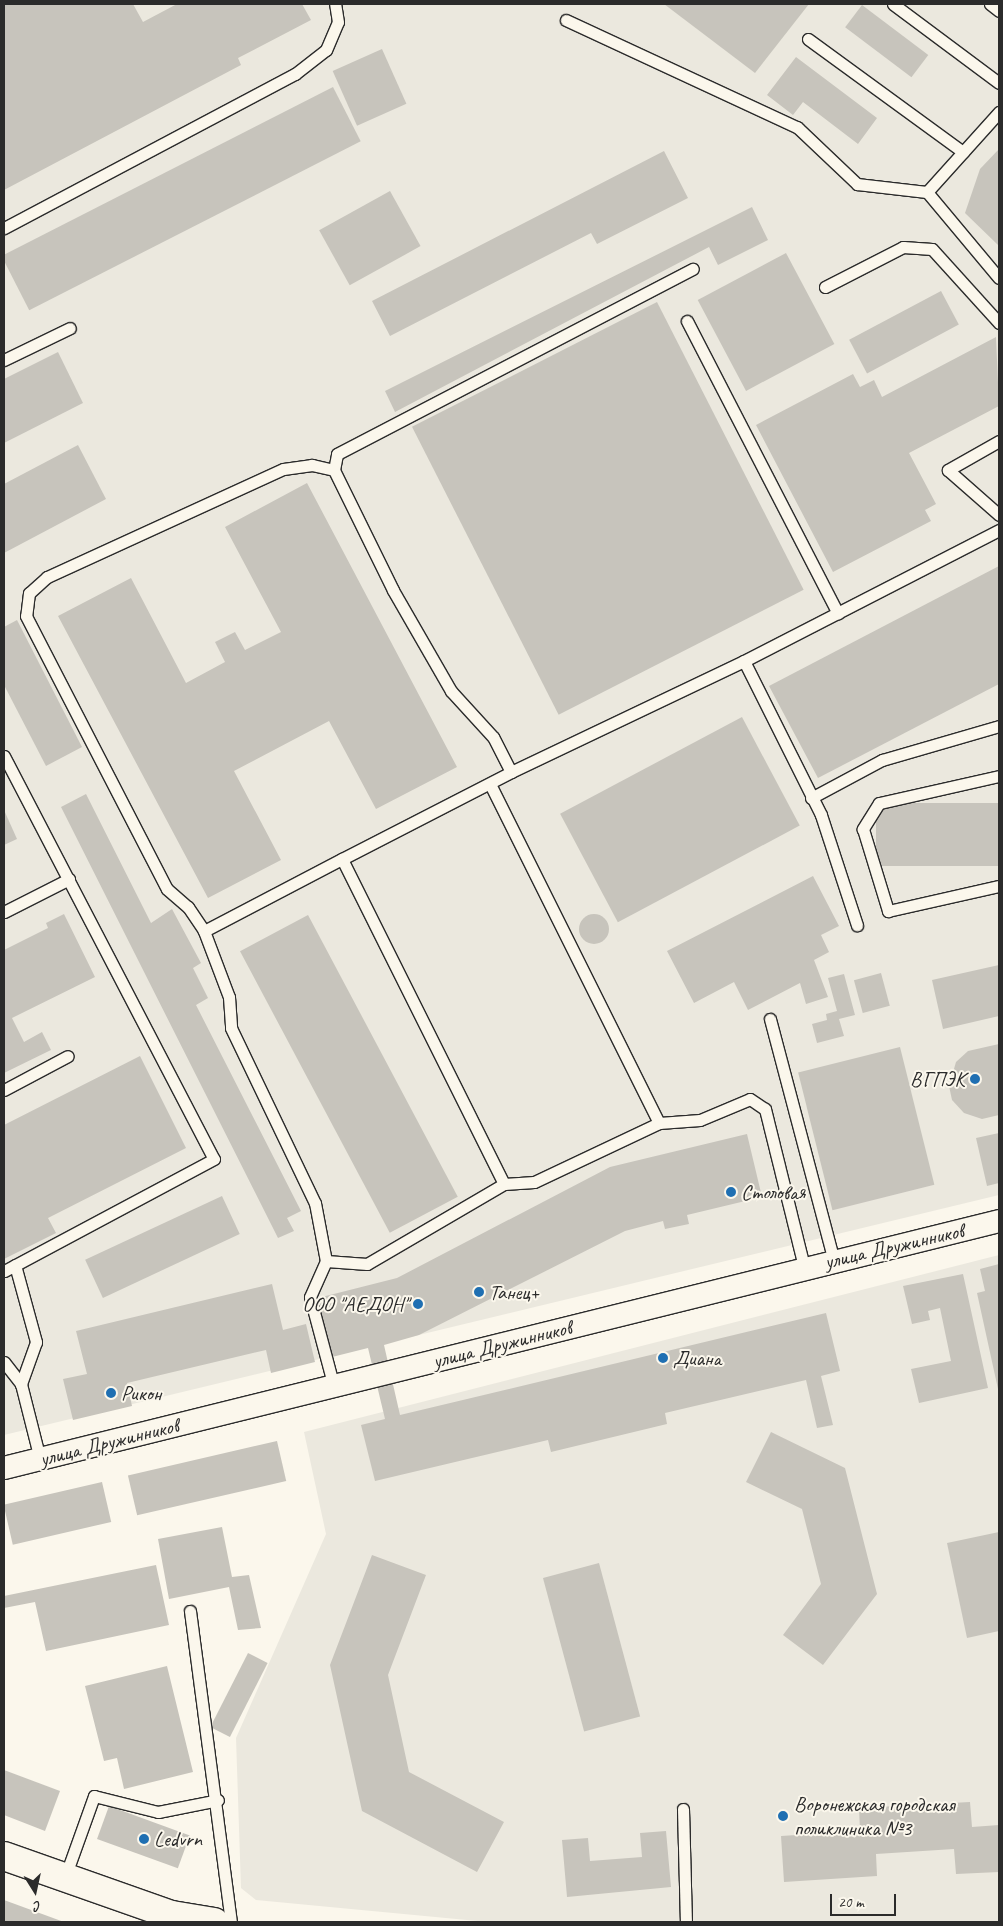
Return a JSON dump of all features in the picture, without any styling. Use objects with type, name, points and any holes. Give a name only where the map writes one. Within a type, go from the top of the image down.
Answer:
[{"type":"street","name":"улица Дружинников","points":[[4,1468],[334,1387],[804,1267],[999,1221]]},
{"type":"street","points":[[4,1856],[172,1915],[214,1922]]},
{"type":"lane","points":[[4,228],[296,74],[326,50],[338,22],[335,4]]},
{"type":"lane","points":[[893,4],[999,83]]},
{"type":"lane","points":[[990,4],[999,11]]},
{"type":"lane","points":[[566,20],[797,126],[856,184],[927,192],[999,278]]},
{"type":"lane","points":[[808,39],[963,152]]},
{"type":"lane","points":[[927,192],[999,112]]},
{"type":"lane","points":[[825,287],[903,246],[932,249],[999,323]]},
{"type":"lane","points":[[512,772],[493,737],[451,691],[393,590],[334,470],[337,454],[693,269]]},
{"type":"lane","points":[[687,321],[838,614]]},
{"type":"lane","points":[[4,360],[70,328]]},
{"type":"lane","points":[[999,441],[948,470],[999,515]]},
{"type":"lane","points":[[334,470],[312,465],[283,469],[47,577],[29,593],[26,616],[167,889],[188,907],[204,931],[229,997],[231,1028],[315,1203],[326,1262],[310,1297],[334,1387]]},
{"type":"lane","points":[[204,931],[512,772],[744,661],[999,530]]},
{"type":"lane","points":[[744,661],[811,798],[857,925]]},
{"type":"lane","points":[[811,798],[882,760],[999,726]]},
{"type":"lane","points":[[4,756],[214,1160],[4,1271]]},
{"type":"lane","points":[[999,776],[879,803],[864,829],[888,911],[999,886]]},
{"type":"lane","points":[[490,784],[659,1123]]},
{"type":"lane","points":[[342,859],[504,1184]]},
{"type":"lane","points":[[4,912],[69,879]]},
{"type":"lane","points":[[770,1019],[834,1261]]},
{"type":"lane","points":[[4,1090],[68,1056]]},
{"type":"lane","points":[[326,1262],[367,1264],[504,1184],[534,1182],[659,1123],[700,1120],[750,1099],[765,1109],[782,1197],[804,1267]]},
{"type":"lane","points":[[15,1265],[36,1342],[21,1384]]},
{"type":"lane","points":[[4,1362],[21,1384],[40,1459]]},
{"type":"lane","points":[[190,1611],[218,1800],[231,1922]]},
{"type":"lane","points":[[65,1877],[94,1796],[158,1812],[218,1800]]},
{"type":"lane","points":[[683,1809],[686,1922]]},
{"type":"shaded area","points":[[4,4],[999,4],[999,1195],[4,1435]]},
{"type":"shaded area","points":[[999,1255],[999,1922],[488,1922],[256,1900],[241,1888],[236,1738],[326,1534],[304,1432]]},
{"type":"building","points":[[4,4],[133,4],[143,22],[177,4],[302,4],[311,20],[238,58],[241,65],[4,190]]},
{"type":"building","points":[[664,4],[809,4],[755,73]]},
{"type":"building","points":[[862,5],[928,55],[911,77],[845,27]]},
{"type":"building","points":[[382,49],[406,104],[357,126],[333,71]]},
{"type":"building","points":[[796,57],[877,118],[858,144],[803,102],[793,115],[767,95]]},
{"type":"building","points":[[333,87],[361,141],[29,310],[4,261],[4,255]]},
{"type":"building","points":[[999,149],[999,246],[965,213],[980,169]]},
{"type":"building","points":[[664,151],[688,198],[597,244],[591,233],[390,336],[372,301]]},
{"type":"building","points":[[390,191],[421,246],[350,285],[319,230]]},
{"type":"building","points":[[752,207],[768,240],[718,265],[709,247],[395,412],[385,391]]},
{"type":"building","points":[[786,253],[834,344],[746,391],[698,300]]},
{"type":"building","points":[[941,291],[959,325],[867,373],[849,340]]},
{"type":"building","points":[[657,302],[804,590],[559,715],[412,427]]},
{"type":"building","points":[[996,337],[999,406],[909,453],[936,504],[925,510],[931,521],[833,572],[756,425],[853,374],[860,387],[874,380],[882,397]]},
{"type":"building","points":[[58,352],[83,403],[4,443],[4,379]]},
{"type":"building","points":[[78,445],[106,499],[4,553],[4,484]]},
{"type":"building","points":[[307,483],[457,767],[376,809],[329,721],[234,771],[281,860],[208,898],[58,616],[131,578],[186,683],[225,662],[215,642],[235,632],[245,650],[281,632],[225,527]]},
{"type":"building","points":[[999,566],[999,684],[818,778],[769,686]]},
{"type":"building","points":[[17,620],[82,747],[46,766],[4,685],[4,627]]},
{"type":"building","points":[[742,717],[800,826],[618,922],[560,814]]},
{"type":"building","points":[[86,794],[151,923],[172,909],[201,963],[193,968],[208,998],[196,1005],[301,1211],[287,1218],[294,1231],[278,1238],[61,807]]},
{"type":"building","points":[[876,803],[999,803],[999,866],[876,866]]},
{"type":"building","points":[[4,810],[17,839],[4,845]]},
{"type":"building","points":[[813,876],[839,926],[821,935],[829,952],[814,960],[828,997],[806,1004],[800,983],[748,1010],[734,982],[694,1003],[667,951]]},
{"type":"building","points":[[64,914],[95,977],[12,1018],[24,1042],[42,1032],[51,1050],[4,1073],[4,950],[48,928],[46,923]]},
{"type":"building","points":[[594,914],[605,918],[609,929],[605,940],[594,944],[583,940],[579,929],[583,918]]},
{"type":"building","points":[[308,915],[458,1197],[390,1233],[240,951]]},
{"type":"building","points":[[999,965],[999,1016],[943,1029],[932,980]]},
{"type":"building","points":[[881,973],[890,1006],[863,1013],[854,980]]},
{"type":"building","points":[[844,974],[855,1015],[839,1019],[844,1036],[817,1043],[812,1024],[827,1020],[826,1014],[837,1011],[828,978]]},
{"type":"building","name":"ВГПЭК","points":[[999,1044],[999,1115],[982,1119],[964,1113],[952,1100],[949,1086],[956,1062],[968,1051]]},
{"type":"building","points":[[900,1047],[934,1185],[832,1210],[798,1072]]},
{"type":"building","points":[[140,1056],[186,1148],[48,1218],[56,1233],[4,1259],[4,1125]]},
{"type":"building","points":[[999,1133],[999,1183],[987,1186],[976,1138]]},
{"type":"building","points":[[747,1134],[762,1197],[687,1215],[689,1224],[665,1229],[663,1221],[625,1231],[419,1335],[384,1345],[400,1415],[826,1313],[840,1371],[821,1376],[833,1425],[817,1428],[806,1380],[665,1413],[667,1424],[551,1452],[548,1440],[375,1481],[361,1425],[385,1419],[368,1348],[332,1357],[318,1298],[397,1278],[610,1167]]},
{"type":"building","points":[[222,1196],[240,1234],[103,1298],[85,1260]]},
{"type":"building","points":[[999,1264],[998,1389],[977,1293],[985,1291],[980,1269]]},
{"type":"building","points":[[963,1274],[988,1388],[919,1403],[911,1369],[951,1361],[940,1308],[928,1311],[930,1320],[912,1324],[903,1286]]},
{"type":"building","points":[[272,1284],[283,1330],[306,1324],[315,1362],[271,1373],[266,1350],[127,1383],[132,1406],[73,1420],[63,1379],[87,1374],[76,1331]]},
{"type":"building","points":[[771,1432],[845,1468],[877,1594],[823,1665],[783,1635],[821,1584],[802,1509],[746,1482]]},
{"type":"building","points":[[277,1441],[286,1481],[137,1515],[128,1475]]},
{"type":"building","points":[[102,1482],[111,1522],[13,1545],[4,1505]]},
{"type":"building","points":[[222,1527],[232,1577],[249,1575],[261,1628],[238,1630],[229,1587],[169,1599],[158,1539]]},
{"type":"building","points":[[999,1532],[999,1631],[967,1638],[947,1543]]},
{"type":"building","points":[[372,1555],[426,1575],[388,1675],[409,1772],[504,1822],[477,1872],[362,1811],[330,1665]]},
{"type":"building","points":[[599,1563],[640,1717],[584,1732],[543,1578]]},
{"type":"building","points":[[156,1565],[169,1625],[46,1651],[35,1602],[4,1608],[4,1596]]},
{"type":"building","points":[[248,1653],[268,1663],[230,1737],[210,1727]]},
{"type":"building","points":[[167,1666],[193,1772],[124,1789],[117,1758],[104,1761],[85,1686]]},
{"type":"building","points":[[4,1770],[60,1791],[45,1831],[4,1815]]},
{"type":"building","points":[[970,1802],[972,1827],[999,1825],[999,1872],[956,1874],[954,1849],[876,1854],[877,1876],[784,1882],[781,1836],[860,1831],[859,1808]]},
{"type":"building","points":[[109,1806],[190,1835],[178,1868],[97,1839]]},
{"type":"building","points":[[666,1831],[671,1887],[567,1897],[562,1840],[588,1838],[590,1861],[642,1857],[640,1833]]},
{"type":"building","points":[[4,1900],[64,1922],[4,1922]]},
{"type":"place","name":"ВГПЭК","points":[[975,1079]]},
{"type":"place","name":"Столовая","points":[[731,1192]]},
{"type":"place","name":"Танец+","points":[[479,1292]]},
{"type":"place","name":"ООО \"АЕДОН\"","points":[[418,1304]]},
{"type":"place","name":"Диана","points":[[663,1358]]},
{"type":"place","name":"Рикон","points":[[111,1393]]},
{"type":"place","name":"Воронежская городская поликлиника №3","points":[[783,1816]]},
{"type":"place","name":"Ledvrn","points":[[144,1839]]}]
